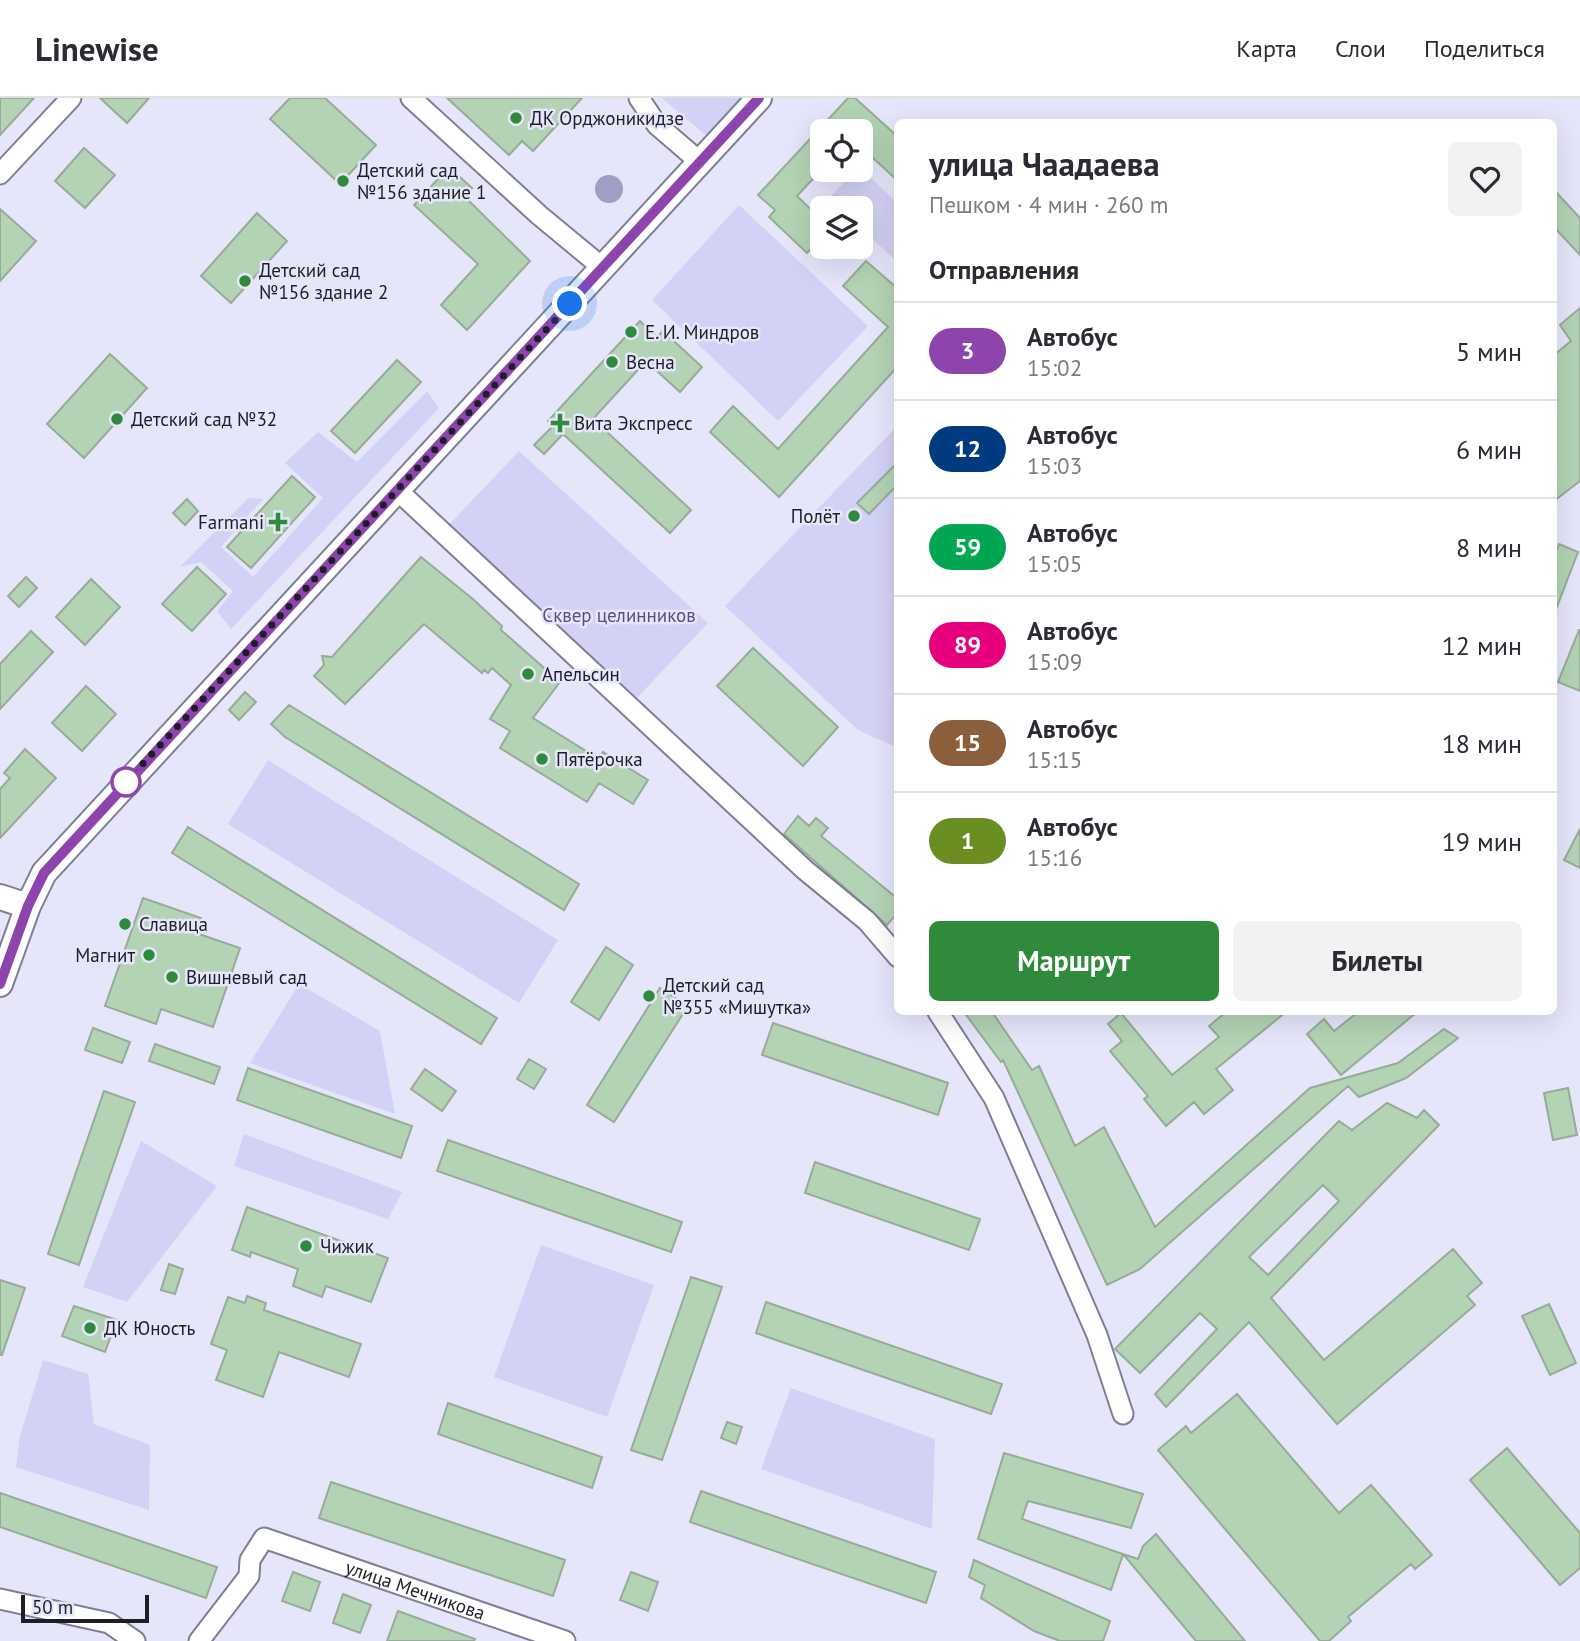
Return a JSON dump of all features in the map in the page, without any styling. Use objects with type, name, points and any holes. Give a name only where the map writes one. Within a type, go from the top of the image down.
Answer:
[{"type":"street","points":[[0,174],[71,98]]},
{"type":"street","points":[[411,98],[519,198],[603,268]]},
{"type":"street","points":[[639,98],[657,125],[700,162]]},
{"type":"street","points":[[0,984],[28,906],[44,873],[759,98]]},
{"type":"street","points":[[397,490],[789,855],[867,920],[894,952]]},
{"type":"street","points":[[0,897],[28,906]]},
{"type":"street","points":[[940,1015],[994,1098],[1088,1312],[1123,1414]]},
{"type":"street","name":"улица Мечникова","points":[[199,1641],[250,1576],[250,1560],[264,1538],[565,1641]]},
{"type":"street","points":[[0,1600],[109,1623],[135,1641]]},
{"type":"green space","points":[[662,98],[742,98],[708,137]]},
{"type":"green space","points":[[873,180],[894,200],[894,259],[873,239],[873,196],[831,196],[844,182],[873,182]]},
{"type":"green space","points":[[739,205],[868,326],[778,421],[652,300]]},
{"type":"green space","points":[[427,391],[439,408],[231,629],[217,611],[233,591],[201,562],[180,567],[248,498],[263,499],[221,547],[253,577],[323,498],[285,463],[318,432],[357,462]]},
{"type":"green space","name":"Полёт","points":[[894,429],[894,746],[858,730],[725,606]]},
{"type":"green space","name":"Сквер целинников","points":[[519,451],[708,623],[634,701],[445,529]]},
{"type":"green space","points":[[268,760],[558,940],[519,1003],[228,824]]},
{"type":"green space","points":[[299,984],[380,1031],[395,1114],[250,1063]]},
{"type":"green space","points":[[244,1134],[402,1192],[388,1219],[234,1166]]},
{"type":"green space","points":[[141,1141],[217,1186],[127,1302],[83,1287]]},
{"type":"green space","points":[[541,1245],[654,1285],[607,1417],[494,1377]]},
{"type":"green space","points":[[43,1360],[88,1374],[94,1424],[150,1445],[149,1510],[16,1467],[20,1436]]},
{"type":"green space","points":[[791,1388],[935,1439],[932,1529],[761,1469]]},
{"type":"shaded area","points":[[609,175],[619,179],[623,189],[619,199],[609,203],[599,199],[595,189],[599,179]]},
{"type":"building","points":[[0,98],[34,98],[0,135]]},
{"type":"building","points":[[100,98],[149,98],[127,123]]},
{"type":"building","points":[[290,98],[325,98],[376,145],[340,184],[270,119]]},
{"type":"building","name":"ДК Орджоникидзе","points":[[447,98],[582,98],[533,151],[522,141],[509,155]]},
{"type":"building","points":[[848,98],[855,98],[894,133],[894,177],[873,158],[873,119],[829,119]]},
{"type":"building","points":[[810,139],[810,182],[797,196],[810,208],[810,250],[807,253],[769,217],[775,210],[758,195]]},
{"type":"building","points":[[84,148],[115,175],[85,208],[55,181]]},
{"type":"building","points":[[449,167],[472,188],[464,196],[530,261],[467,330],[441,305],[478,264],[414,205]]},
{"type":"building","points":[[1557,193],[1580,218],[1580,255],[1557,230]]},
{"type":"building","points":[[0,209],[36,241],[0,281]]},
{"type":"building","points":[[257,213],[287,241],[231,303],[201,276]]},
{"type":"building","points":[[866,261],[894,286],[894,370],[779,497],[710,432],[733,406],[778,449],[888,327],[843,286]]},
{"type":"building","points":[[1580,308],[1580,481],[1557,499],[1557,353],[1571,341],[1560,325]]},
{"type":"building","points":[[640,321],[657,337],[663,331],[702,367],[680,392],[646,361],[593,419],[691,510],[670,533],[563,434],[544,454],[534,445],[553,426],[548,421]]},
{"type":"building","points":[[110,354],[147,388],[84,458],[47,424]]},
{"type":"building","points":[[397,360],[421,382],[355,453],[331,431]]},
{"type":"building","points":[[894,466],[894,488],[869,514],[857,503]]},
{"type":"building","points":[[292,476],[315,497],[251,568],[227,547]]},
{"type":"building","points":[[187,499],[198,511],[185,525],[173,513]]},
{"type":"building","points":[[1559,544],[1578,552],[1557,607]]},
{"type":"building","points":[[421,557],[474,600],[502,626],[501,630],[560,682],[533,718],[599,759],[603,752],[648,780],[633,804],[599,783],[587,802],[500,748],[510,731],[490,719],[511,685],[492,668],[488,673],[484,670],[482,673],[424,624],[345,704],[314,676],[324,665],[322,656],[332,657]]},
{"type":"building","points":[[197,567],[226,594],[192,631],[162,604]]},
{"type":"building","points":[[26,577],[37,588],[19,607],[8,596]]},
{"type":"building","points":[[91,579],[120,607],[85,645],[56,617]]},
{"type":"building","points":[[1580,630],[1580,691],[1558,682]]},
{"type":"building","points":[[31,631],[53,652],[0,709],[0,664]]},
{"type":"building","points":[[753,648],[838,727],[803,766],[717,686]]},
{"type":"building","points":[[86,686],[116,714],[82,751],[52,723]]},
{"type":"building","points":[[245,692],[256,702],[239,720],[229,710]]},
{"type":"building","points":[[289,705],[579,884],[564,910],[285,737],[271,724]]},
{"type":"building","points":[[25,749],[56,778],[0,838],[0,789],[10,778],[4,773]]},
{"type":"building","points":[[798,816],[809,826],[816,818],[828,828],[821,836],[894,896],[894,917],[887,925],[784,834]]},
{"type":"building","points":[[188,827],[497,1018],[481,1044],[172,853]]},
{"type":"building","points":[[1580,829],[1580,868],[1564,860]]},
{"type":"building","name":"Вишневый сад","points":[[143,898],[201,918],[196,933],[240,948],[213,1027],[161,1009],[156,1024],[105,1006]]},
{"type":"building","points":[[606,947],[633,965],[599,1020],[571,1002]]},
{"type":"building","points":[[660,988],[688,1006],[614,1122],[587,1105]]},
{"type":"building","points":[[966,1015],[994,1015],[1032,1070],[1039,1066],[1075,1146],[1104,1127],[1155,1227],[1310,1088],[1398,1063],[1444,1029],[1458,1038],[1406,1078],[1359,1097],[1348,1086],[1140,1269],[1107,1285],[1003,1060],[1001,1062]]},
{"type":"building","points":[[1123,1015],[1172,1075],[1219,1037],[1209,1026],[1222,1015],[1282,1015],[1216,1069],[1233,1090],[1204,1114],[1194,1102],[1166,1126],[1144,1099],[1148,1096],[1110,1051],[1122,1041],[1108,1024]]},
{"type":"building","points":[[1354,1015],[1413,1015],[1341,1075],[1307,1034],[1324,1019],[1334,1031]]},
{"type":"building","points":[[773,1023],[948,1083],[938,1115],[762,1055]]},
{"type":"building","points":[[93,1028],[130,1042],[122,1063],[85,1050]]},
{"type":"building","points":[[155,1044],[220,1067],[214,1084],[149,1061]]},
{"type":"building","points":[[529,1059],[546,1069],[534,1089],[517,1079]]},
{"type":"building","points":[[248,1068],[412,1126],[401,1158],[237,1100]]},
{"type":"building","points":[[425,1069],[456,1091],[442,1111],[411,1089]]},
{"type":"building","points":[[1568,1088],[1577,1135],[1553,1140],[1544,1093]]},
{"type":"building","points":[[104,1091],[135,1102],[79,1265],[48,1254]]},
{"type":"building","points":[[1387,1103],[1417,1118],[1424,1110],[1439,1125],[1271,1298],[1324,1360],[1453,1249],[1482,1283],[1467,1296],[1475,1305],[1337,1424],[1249,1322],[1166,1407],[1155,1394],[1217,1329],[1200,1313],[1140,1373],[1115,1349],[1339,1121],[1352,1130]],"holes":[[[1323,1185],[1339,1201],[1268,1275],[1249,1257]]]},
{"type":"building","points":[[448,1140],[682,1222],[671,1252],[437,1171]]},
{"type":"building","points":[[815,1162],[980,1219],[969,1250],[805,1193]]},
{"type":"building","points":[[247,1207],[388,1258],[371,1302],[326,1286],[322,1297],[293,1286],[298,1269],[251,1252],[250,1257],[232,1250]]},
{"type":"building","points":[[169,1264],[183,1269],[175,1294],[161,1290]]},
{"type":"building","points":[[691,1277],[722,1287],[662,1460],[631,1450]]},
{"type":"building","points":[[0,1280],[25,1288],[2,1355],[0,1355]]},
{"type":"building","points":[[247,1296],[266,1303],[264,1310],[361,1344],[349,1377],[279,1352],[263,1397],[216,1380],[227,1350],[211,1344],[228,1297],[245,1303]]},
{"type":"building","points":[[766,1302],[1002,1384],[991,1414],[756,1333]]},
{"type":"building","points":[[1549,1304],[1576,1363],[1550,1375],[1522,1316]]},
{"type":"building","name":"ДК Юность","points":[[74,1306],[117,1320],[105,1352],[62,1336]]},
{"type":"building","points":[[1237,1394],[1339,1513],[1371,1485],[1432,1555],[1415,1569],[1411,1564],[1348,1617],[1351,1621],[1329,1641],[1320,1641],[1158,1450],[1186,1426],[1191,1433]]},
{"type":"building","points":[[448,1403],[602,1457],[592,1488],[438,1434]]},
{"type":"building","points":[[727,1422],[742,1427],[736,1444],[721,1438]]},
{"type":"building","points":[[1507,1448],[1580,1533],[1580,1568],[1560,1585],[1470,1480]]},
{"type":"building","points":[[1004,1453],[1143,1494],[1131,1528],[1028,1501],[1022,1519],[1123,1554],[1111,1590],[978,1539]]},
{"type":"building","points":[[331,1482],[565,1560],[553,1596],[319,1518]]},
{"type":"building","points":[[701,1491],[936,1572],[926,1603],[690,1522]]},
{"type":"building","points":[[0,1493],[217,1567],[206,1598],[0,1527]]},
{"type":"building","points":[[1156,1534],[1245,1641],[1196,1641],[1123,1554],[1138,1559],[1143,1546]]},
{"type":"building","points":[[974,1560],[1110,1621],[1103,1641],[1060,1641],[1034,1631],[981,1598],[985,1585],[969,1577]]},
{"type":"building","points":[[293,1572],[320,1582],[310,1611],[282,1601]]},
{"type":"building","points":[[631,1572],[658,1582],[648,1611],[620,1600]]},
{"type":"building","points":[[343,1594],[371,1605],[360,1633],[333,1623]]},
{"type":"building","points":[[398,1611],[475,1639],[387,1641]]},
{"type":"bus line","name":"3","points":[[0,984],[28,906],[44,873],[759,98]]},
{"type":"place","name":"ДК Орджоникидзе","points":[[516,118]]},
{"type":"place","name":"Детский сад №156 здание 1","points":[[343,181]]},
{"type":"place","name":"Детский сад №156 здание 2","points":[[245,281]]},
{"type":"place","name":"Е. И. Миндров","points":[[631,332]]},
{"type":"place","name":"Весна","points":[[612,362]]},
{"type":"place","name":"Детский сад №32","points":[[117,419]]},
{"type":"place","name":"Вита Экспресс","points":[[560,423]]},
{"type":"place","name":"Полёт","points":[[854,516]]},
{"type":"place","name":"Farmani","points":[[278,522]]},
{"type":"place","name":"Апельсин","points":[[528,674]]},
{"type":"place","name":"Пятёрочка","points":[[542,759]]},
{"type":"place","name":"Славица","points":[[125,924]]},
{"type":"place","name":"Магнит","points":[[149,955]]},
{"type":"place","name":"Вишневый сад","points":[[172,977]]},
{"type":"place","name":"Детский сад №355 «Мишутка»","points":[[649,996]]},
{"type":"place","name":"Чижик","points":[[306,1246]]},
{"type":"place","name":"ДК Юность","points":[[90,1328]]},
{"type":"route","points":[[126,782],[570,304]]}]
